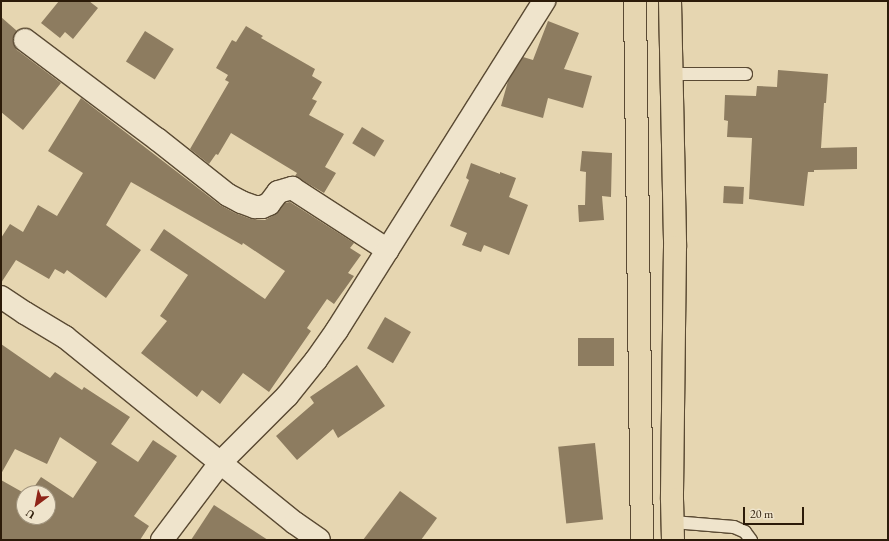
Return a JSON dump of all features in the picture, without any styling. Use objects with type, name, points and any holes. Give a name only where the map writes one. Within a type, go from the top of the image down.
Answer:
[{"type":"highway","points":[[635,1],[642,540]]},
{"type":"highway","points":[[670,1],[675,247],[672,499],[673,531]]},
{"type":"street","points":[[162,540],[220,463],[281,402],[316,360],[388,250],[544,1]]},
{"type":"street","points":[[25,40],[157,139],[228,195],[255,207],[262,207],[269,204],[278,192],[292,188],[388,250]]},
{"type":"street","points":[[1,296],[25,313],[65,337],[220,463],[319,540]]},
{"type":"lane","points":[[671,74],[746,74]]},
{"type":"lane","points":[[673,531],[734,527],[745,532],[751,540]]},
{"type":"building","points":[[59,1],[89,1],[98,8],[73,39],[65,32],[60,38],[41,23]]},
{"type":"building","points":[[1,17],[17,31],[13,39],[17,50],[61,83],[23,130],[1,112]]},
{"type":"building","points":[[548,21],[579,33],[564,69],[592,76],[583,108],[548,98],[543,118],[501,106],[508,81],[523,57],[533,60]]},
{"type":"building","points":[[246,26],[263,36],[261,38],[315,69],[312,76],[322,82],[312,99],[317,101],[309,115],[344,134],[325,167],[336,173],[324,193],[295,176],[297,173],[231,133],[218,155],[216,154],[209,164],[190,149],[229,82],[225,80],[228,75],[216,68],[232,40],[236,42]]},
{"type":"building","points":[[145,31],[174,49],[155,80],[126,62]]},
{"type":"building","points":[[778,70],[828,74],[826,103],[824,103],[821,148],[857,147],[857,169],[814,170],[814,172],[808,172],[804,206],[749,199],[752,138],[727,137],[728,121],[724,120],[725,95],[756,96],[757,86],[777,87]]},
{"type":"building","points":[[81,98],[220,205],[235,213],[251,219],[265,220],[274,215],[285,203],[290,202],[354,243],[350,248],[361,255],[348,273],[354,276],[334,304],[327,299],[307,328],[311,331],[269,392],[243,373],[220,404],[202,390],[197,397],[141,353],[167,321],[160,316],[188,275],[150,250],[164,229],[265,299],[285,271],[243,243],[242,245],[131,182],[106,225],[141,250],[106,298],[67,270],[64,274],[55,269],[49,279],[16,260],[1,283],[1,238],[10,224],[23,232],[38,205],[57,216],[83,173],[48,151]]},
{"type":"building","points":[[362,127],[384,140],[375,157],[352,143]]},
{"type":"building","points":[[582,151],[612,153],[611,197],[602,196],[604,220],[579,222],[578,205],[585,205],[586,172],[580,171]]},
{"type":"building","points":[[471,163],[500,174],[500,172],[516,178],[509,197],[528,205],[509,255],[484,245],[481,252],[462,245],[467,233],[450,226],[469,180],[466,178]]},
{"type":"building","points":[[724,186],[744,187],[743,204],[723,203]]},
{"type":"building","points":[[385,317],[411,332],[393,363],[367,348]]},
{"type":"building","points":[[578,338],[614,338],[614,366],[578,366]]},
{"type":"building","points":[[1,344],[50,378],[55,372],[82,390],[84,387],[130,417],[111,444],[138,462],[153,440],[177,456],[134,516],[149,526],[140,540],[1,540],[1,480],[16,488],[16,525],[56,525],[56,487],[73,498],[97,462],[60,437],[47,464],[15,449],[1,474]]},
{"type":"building","points":[[357,365],[385,406],[338,438],[333,429],[297,460],[276,436],[314,403],[310,397]]},
{"type":"building","points":[[595,443],[603,520],[566,523],[558,447]]},
{"type":"building","points":[[41,477],[53,485],[36,485]]},
{"type":"building","points":[[400,491],[437,518],[421,540],[363,540]]},
{"type":"building","points":[[214,505],[268,540],[191,540]]}]
